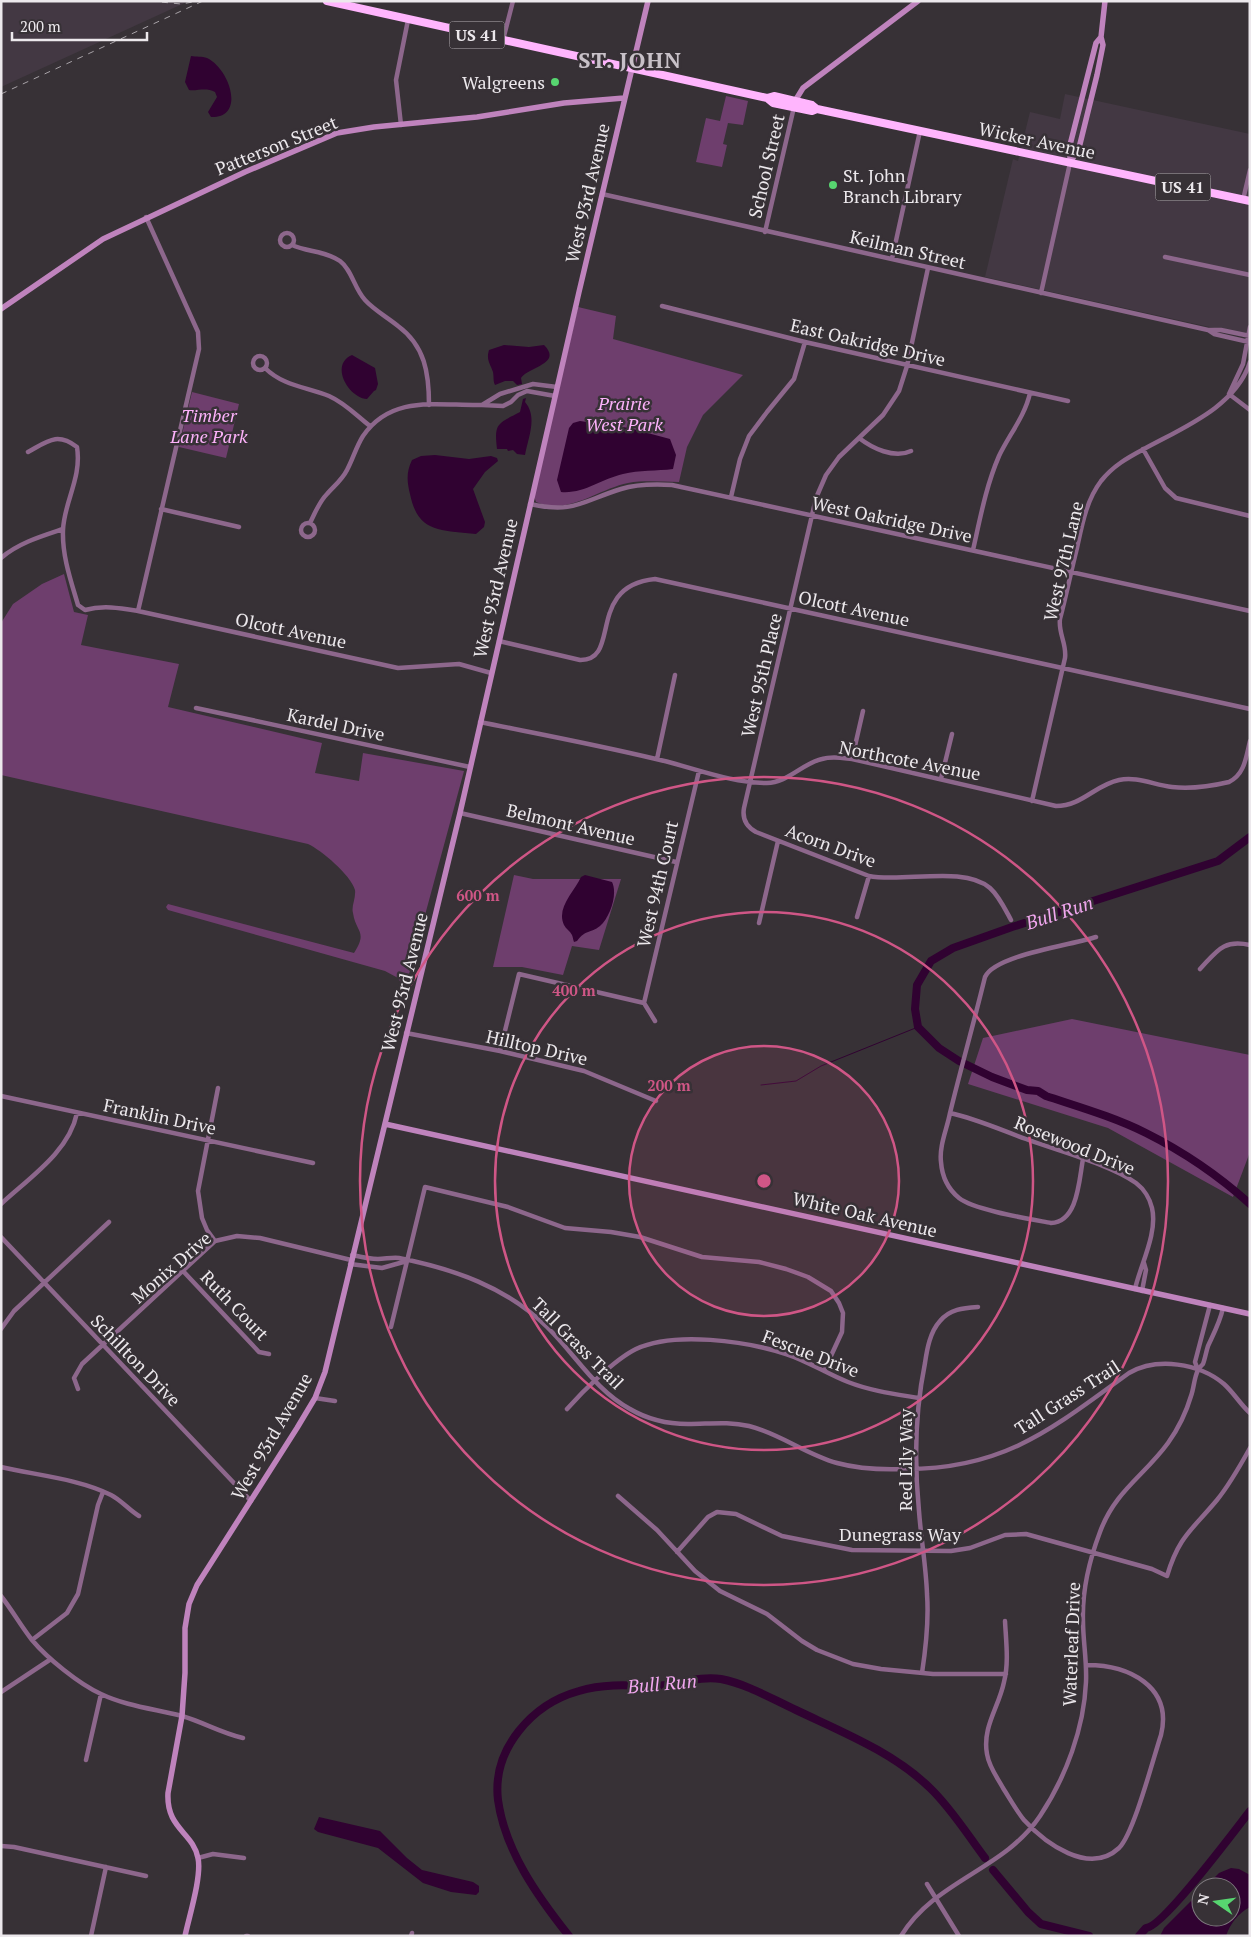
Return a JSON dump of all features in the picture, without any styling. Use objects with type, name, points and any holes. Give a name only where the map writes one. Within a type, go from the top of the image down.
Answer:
[{"type":"highway","name":"Wicker Avenue","points":[[327,1],[767,98],[774,96],[794,104],[812,105],[817,109],[1246,201]]},
{"type":"street","points":[[503,40],[513,1]]},
{"type":"street","name":"West 93rd Avenue","points":[[198,1858],[194,1849],[170,1815],[167,1805],[182,1716],[185,1673],[185,1628],[189,1604],[197,1585],[315,1398],[325,1372],[460,813],[498,641],[648,1]]},
{"type":"street","points":[[794,104],[803,88],[918,1]]},
{"type":"street","points":[[1070,163],[1079,148],[1104,45],[1101,37],[1105,1]]},
{"type":"street","points":[[401,125],[396,80],[408,20]]},
{"type":"street","points":[[1041,293],[1070,163],[1070,145],[1077,114],[1096,43],[1101,37]]},
{"type":"street","name":"Patterson Street","points":[[1,309],[89,248],[146,218],[245,172],[337,134],[477,117],[564,103],[624,98]]},
{"type":"street","name":"School Street","points":[[765,232],[794,104]]},
{"type":"street","points":[[892,259],[920,131]]},
{"type":"street","points":[[1246,201],[1250,170]]},
{"type":"street","name":"Keilman Street","points":[[602,194],[1208,330],[1221,330],[1249,336]]},
{"type":"street","points":[[138,611],[199,349],[198,332],[146,218]]},
{"type":"street","points":[[292,245],[326,254],[341,262],[366,301],[408,334],[422,353],[426,365],[429,404]]},
{"type":"street","points":[[1165,258],[1250,275]]},
{"type":"street","name":"West 95th Place","points":[[746,823],[743,812],[818,493],[826,475],[838,457],[880,418],[893,403],[907,366],[928,268]]},
{"type":"street","name":"East Oakridge Drive","points":[[662,306],[804,342],[1068,401]]},
{"type":"street","name":"West 97th Lane","points":[[1229,394],[1243,364],[1249,342],[1250,327]]},
{"type":"street","name":"Keilman Street","points":[[1208,330],[1214,334],[1249,342]]},
{"type":"street","points":[[731,497],[740,459],[750,436],[794,379],[804,342]]},
{"type":"street","name":"West 97th Lane","points":[[1032,801],[1066,650],[1059,627],[1086,510],[1094,492],[1116,465],[1210,412],[1237,389],[1250,362]]},
{"type":"street","points":[[265,368],[275,377],[290,384],[330,396],[352,410],[370,426]]},
{"type":"street","points":[[482,406],[503,393],[522,390],[538,384],[557,387]]},
{"type":"street","points":[[522,390],[555,396]]},
{"type":"street","points":[[310,523],[322,500],[347,471],[356,447],[370,426],[391,412],[410,405],[429,404],[499,407],[509,404],[522,390]]},
{"type":"street","points":[[503,393],[503,399],[509,404]]},
{"type":"street","points":[[973,550],[984,504],[996,466],[1007,441],[1027,406],[1030,393]]},
{"type":"street","points":[[1229,394],[1250,410]]},
{"type":"street","points":[[1,558],[36,538],[63,529],[80,462],[77,448],[67,440],[58,438],[43,443],[28,452]]},
{"type":"street","points":[[858,438],[879,450],[899,454],[911,451]]},
{"type":"street","points":[[1143,449],[1165,488],[1176,498],[1250,516]]},
{"type":"street","name":"West Oakridge Drive","points":[[530,504],[548,508],[569,508],[622,488],[658,484],[681,486],[1250,611]]},
{"type":"street","points":[[161,510],[239,528]]},
{"type":"street","name":"Olcott Avenue","points":[[63,529],[68,568],[78,605],[85,610],[115,607],[138,611],[398,668],[459,664],[491,673]]},
{"type":"street","name":"Olcott Avenue","points":[[498,641],[580,660],[593,658],[602,646],[609,613],[618,595],[635,582],[655,578],[1250,709]]},
{"type":"street","points":[[656,759],[675,675]]},
{"type":"street","name":"Kardel Drive","points":[[196,708],[470,767]]},
{"type":"street","points":[[852,760],[863,711]]},
{"type":"street","name":"Northcote Avenue","points":[[480,722],[656,759],[750,782],[770,783],[791,775],[821,759],[833,757],[941,779],[1056,806],[1069,805],[1084,799],[1113,781],[1127,779],[1178,787],[1229,782],[1236,778],[1243,769],[1250,741]]},
{"type":"street","points":[[941,779],[952,734]]},
{"type":"street","name":"West 94th Court","points":[[644,1003],[699,771]]},
{"type":"street","name":"Belmont Avenue","points":[[460,813],[676,862]]},
{"type":"street","name":"Acorn Drive","points":[[746,823],[753,830],[778,841],[869,876],[885,878],[955,877],[974,879],[992,890],[1011,920]]},
{"type":"street","points":[[759,923],[778,841]]},
{"type":"street","points":[[858,917],[869,876]]},
{"type":"street","points":[[1083,1159],[1072,1210],[1062,1220],[1051,1223],[970,1204],[954,1193],[946,1183],[942,1171],[941,1153],[961,1066],[985,977],[989,970],[1012,958],[1096,937]]},
{"type":"street","points":[[1200,969],[1220,948],[1227,944],[1238,942],[1250,945]]},
{"type":"street","points":[[500,1051],[519,974],[644,1003],[655,1022]]},
{"type":"street","name":"Hilltop Drive","points":[[406,1033],[500,1051],[584,1071],[656,1101]]},
{"type":"street","points":[[215,1241],[207,1230],[202,1218],[198,1191],[206,1139],[218,1088]]},
{"type":"street","name":"Franklin Drive","points":[[1,1096],[314,1163]]},
{"type":"street","points":[[1,1204],[64,1144],[72,1131],[77,1113]]},
{"type":"street","name":"Rosewood Drive","points":[[950,1113],[976,1120],[1083,1159],[1134,1182],[1147,1195],[1153,1215],[1144,1263],[1140,1270],[1135,1290]]},
{"type":"street","name":"White Oak Avenue","points":[[385,1124],[1250,1314]]},
{"type":"street","points":[[390,1327],[424,1188],[508,1207],[565,1228],[622,1234],[657,1242],[702,1257],[751,1261],[777,1266],[808,1277],[826,1286],[840,1303],[843,1316],[843,1328],[824,1371]]},
{"type":"street","points":[[1,1329],[11,1314],[108,1222]]},
{"type":"street","name":"Monix Drive","points":[[78,1389],[74,1378],[82,1364],[215,1241],[237,1236],[260,1238],[351,1260]]},
{"type":"street","name":"Schillton Drive","points":[[1,1237],[251,1501]]},
{"type":"street","name":"Tall Grass Trail","points":[[351,1260],[397,1258],[432,1265],[459,1273],[508,1296],[546,1326],[610,1396],[624,1406],[656,1420],[687,1424],[718,1422],[742,1425],[765,1431],[810,1454],[839,1463],[872,1468],[938,1468],[970,1463],[1003,1453],[1056,1425],[1141,1367],[1168,1363],[1198,1370],[1212,1376],[1222,1383],[1250,1413]]},
{"type":"street","name":"Tall Grass Trail","points":[[351,1260],[382,1268],[407,1261]]},
{"type":"street","name":"Rosewood Drive","points":[[1142,1291],[1146,1270],[1144,1263]]},
{"type":"street","name":"Ruth Court","points":[[183,1271],[259,1352],[269,1354]]},
{"type":"street","name":"Waterleaf Drive","points":[[1198,1370],[1195,1362],[1210,1305]]},
{"type":"street","name":"Red Lily Way","points":[[922,1673],[927,1638],[928,1608],[916,1469],[919,1398],[929,1346],[936,1325],[954,1310],[978,1307]]},
{"type":"street","name":"Waterleaf Drive","points":[[901,1936],[916,1914],[935,1897],[1007,1851],[1032,1827],[1053,1793],[1073,1748],[1082,1713],[1086,1683],[1083,1602],[1087,1575],[1103,1524],[1116,1500],[1161,1452],[1176,1430],[1188,1404],[1198,1370],[1203,1364],[1208,1346],[1219,1326],[1224,1308]]},
{"type":"street","name":"Fescue Drive","points":[[567,1410],[595,1381],[635,1350],[656,1343],[685,1340],[717,1340],[760,1347],[787,1354],[841,1379],[867,1388],[919,1398]]},
{"type":"street","points":[[315,1398],[335,1401]]},
{"type":"street","name":"Dunegrass Way","points":[[677,1552],[708,1517],[717,1512],[726,1512],[736,1514],[782,1536],[823,1546],[862,1551],[958,1550],[976,1546],[1001,1536],[1020,1534],[1035,1536],[1152,1569],[1167,1576],[1174,1554],[1183,1538],[1226,1487],[1250,1448]]},
{"type":"street","points":[[1,1467],[73,1483],[103,1492],[118,1500],[139,1516]]},
{"type":"street","points":[[32,1640],[68,1613],[78,1594],[98,1504],[103,1492]]},
{"type":"street","points":[[618,1496],[657,1530],[695,1571],[720,1591],[767,1614],[802,1642],[817,1650],[864,1666],[922,1673],[1006,1674]]},
{"type":"street","points":[[1,1596],[32,1640],[51,1659],[101,1694],[182,1716],[207,1724],[226,1734],[242,1738]]},
{"type":"street","points":[[1005,1621],[1006,1674],[988,1724],[986,1752],[994,1774],[1018,1812],[1032,1827],[1043,1837],[1071,1854],[1088,1859],[1099,1858],[1112,1853],[1123,1843],[1130,1831],[1161,1735],[1163,1723],[1162,1709],[1153,1691],[1136,1676],[1114,1668],[1086,1665]]},
{"type":"street","points":[[1,1692],[51,1659]]},
{"type":"street","points":[[86,1760],[101,1694]]},
{"type":"street","points":[[1,1846],[14,1847],[146,1876]]},
{"type":"street","points":[[185,1936],[199,1869],[198,1858],[213,1854],[244,1858]]},
{"type":"street","points":[[91,1936],[106,1867]]},
{"type":"street","points":[[928,1884],[959,1936]]},
{"type":"shaded area","points":[[1,1],[189,1],[1,87]]},
{"type":"shaded area","points":[[191,56],[207,58],[222,72],[228,82],[231,102],[228,110],[222,115],[211,117],[208,112],[217,97],[215,92],[205,89],[189,90],[185,82]]},
{"type":"shaded area","points":[[1065,94],[1250,134],[1250,336],[985,277],[1013,159],[1018,161],[1030,112],[1060,119]]},
{"type":"shaded area","points":[[504,345],[529,347],[544,345],[549,351],[549,357],[547,361],[521,378],[522,384],[517,385],[513,381],[505,381],[495,385],[488,353],[489,350]]},
{"type":"shaded area","points":[[352,355],[375,368],[378,384],[376,390],[367,399],[354,393],[344,380],[342,366],[345,360]]},
{"type":"shaded area","points":[[526,398],[525,402],[529,408],[532,421],[525,455],[517,454],[513,450],[497,449],[496,434],[499,425],[520,412],[523,399]]},
{"type":"shaded area","points":[[580,421],[629,428],[670,439],[676,455],[673,469],[629,473],[615,476],[585,489],[561,492],[557,480],[569,428],[573,423]]},
{"type":"shaded area","points":[[435,455],[469,459],[491,456],[497,458],[498,461],[485,472],[473,489],[485,522],[484,527],[476,534],[433,528],[419,517],[410,494],[408,473],[410,464],[412,460],[421,456]]},
{"type":"shaded area","points":[[585,875],[612,882],[614,893],[612,905],[604,922],[574,942],[572,935],[564,925],[562,912],[570,894],[581,877]]},
{"type":"shaded area","points":[[319,1817],[380,1831],[422,1870],[473,1882],[479,1886],[479,1892],[476,1895],[451,1892],[423,1883],[378,1848],[318,1832],[314,1829]]},
{"type":"shaded area","points":[[1231,1868],[1239,1869],[1250,1875],[1250,1907],[1241,1913],[1241,1877],[1215,1877],[1219,1873]]},
{"type":"shaded area","points":[[1191,1901],[1191,1927],[1230,1927],[1226,1936],[1160,1936],[1164,1928]]},
{"type":"green space","points":[[726,96],[748,101],[743,125],[728,123],[723,144],[727,145],[722,167],[696,162],[706,118],[720,121]]},
{"type":"green space","name":"Prairie West Park","points":[[578,307],[616,316],[613,339],[743,375],[703,415],[687,447],[679,482],[647,481],[628,483],[583,500],[560,506],[536,502],[534,496]]},
{"type":"green space","name":"Timber Lane Park","points":[[192,392],[239,404],[226,458],[179,447]]},
{"type":"green space","points":[[64,574],[74,612],[88,615],[81,645],[179,664],[168,707],[322,743],[315,773],[359,781],[363,753],[464,771],[405,989],[398,978],[385,971],[168,910],[166,907],[168,904],[354,953],[361,936],[354,920],[355,890],[348,877],[335,864],[308,844],[1,775],[1,623],[13,604],[42,584]]},
{"type":"green space","points":[[514,875],[533,879],[621,879],[599,950],[572,946],[563,975],[522,967],[493,967]]},
{"type":"green space","points":[[1072,1019],[1250,1055],[1250,1152],[1233,1197],[1108,1128],[968,1084],[983,1038]]},
{"type":"waterway","name":"Bull Run","points":[[1250,837],[1218,861],[1012,927],[953,948],[931,961],[917,985],[915,1009],[918,1027],[939,1048],[959,1061],[992,1077],[1027,1090],[1038,1091],[1046,1096],[1134,1127],[1201,1165],[1250,1204]]},
{"type":"waterway","name":"Bull Run","points":[[761,1085],[796,1081],[821,1066],[918,1027]]},
{"type":"waterway","name":"Bull Run","points":[[569,1936],[535,1889],[515,1855],[502,1819],[498,1800],[498,1781],[502,1763],[509,1747],[519,1731],[531,1718],[546,1706],[562,1697],[596,1687],[657,1686],[712,1678],[731,1681],[750,1688],[849,1735],[883,1753],[916,1775],[938,1796],[985,1858]]},
{"type":"waterway","name":"Bull Run","points":[[1139,1936],[1182,1896],[1250,1811]]},
{"type":"waterway","name":"Bull Run","points":[[993,1870],[1028,1912],[1041,1924],[1089,1936]]},
{"type":"railway","points":[[150,1],[181,4],[193,2]]},
{"type":"railway","points":[[1,94],[203,1]]},
{"type":"place","name":"Walgreens","points":[[555,82]]},
{"type":"place","name":"St. John Branch Library","points":[[833,185]]},
{"type":"district","name":"ST. JOHN","points":[[630,59]]}]
